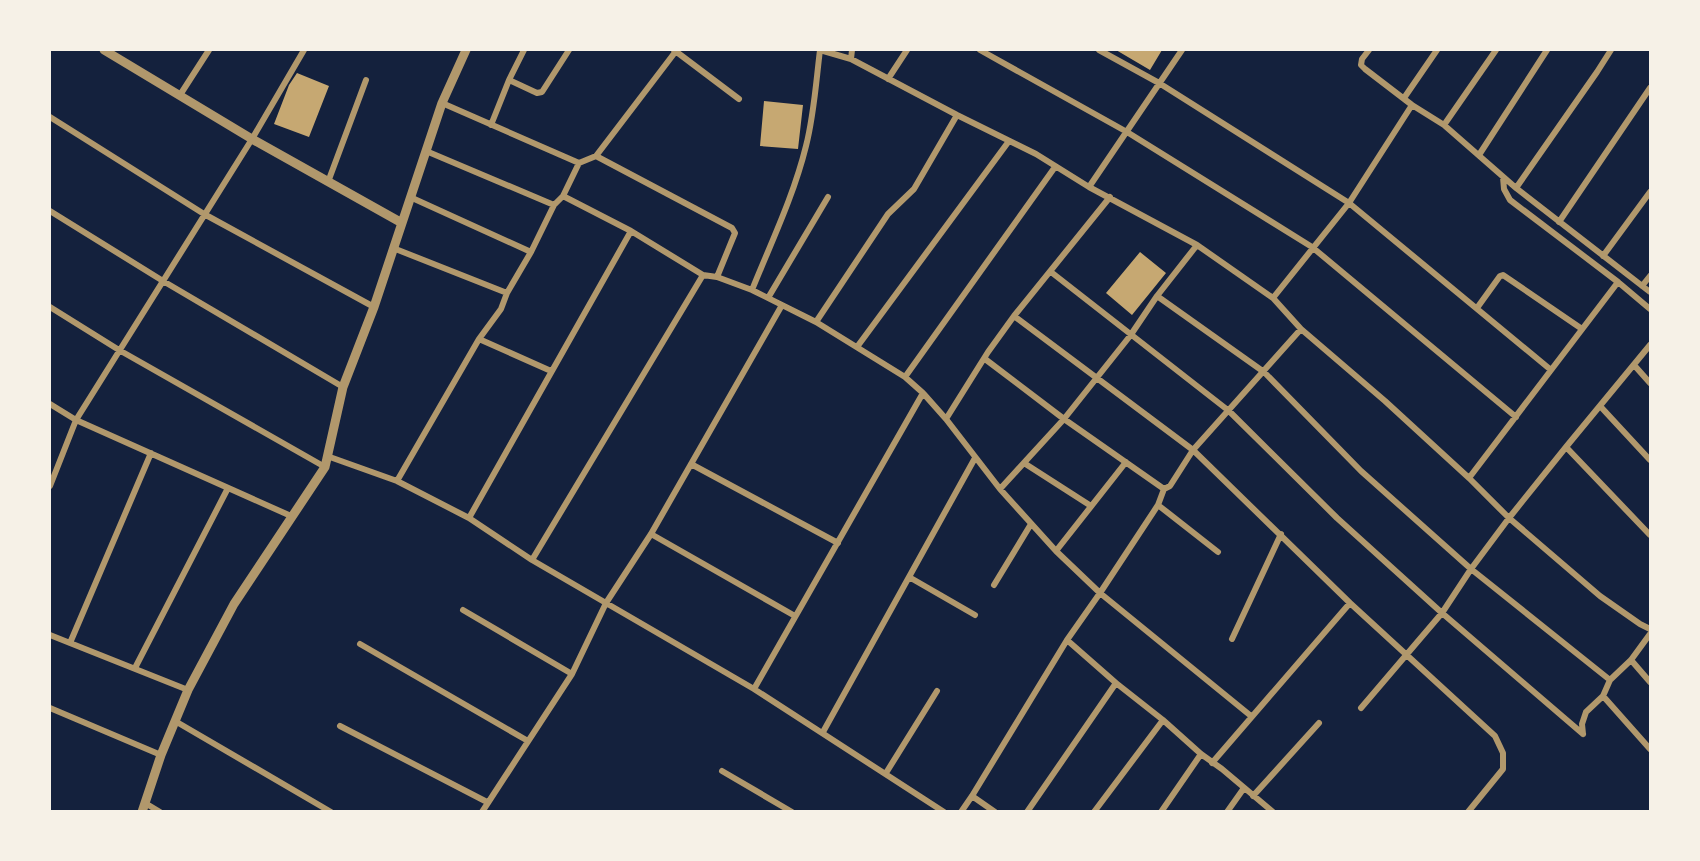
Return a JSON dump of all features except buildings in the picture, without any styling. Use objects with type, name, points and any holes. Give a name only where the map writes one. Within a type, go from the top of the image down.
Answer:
[{"type":"street","points":[[180,95],[209,50]]},
{"type":"street","points":[[50,486],[76,420],[252,140],[304,50]]},
{"type":"street","points":[[160,812],[143,807],[161,755],[188,690],[234,604],[325,467],[343,387],[374,307],[442,103],[466,50]]},
{"type":"street","points":[[491,125],[524,50]]},
{"type":"street","points":[[509,80],[537,93],[542,92],[569,50]]},
{"type":"street","points":[[397,481],[479,339],[501,309],[507,293],[531,252],[554,205],[563,196],[579,163],[596,156],[675,50],[739,99]]},
{"type":"street","points":[[752,290],[788,201],[806,146],[820,50],[851,59],[1036,154],[1089,187],[1197,245],[1273,298],[1301,329],[1469,478],[1509,518],[1600,596],[1650,629]]},
{"type":"street","points":[[851,59],[852,50]]},
{"type":"street","points":[[888,79],[907,50]]},
{"type":"street","points":[[980,50],[1126,132],[1312,247],[1516,417]]},
{"type":"street","points":[[1100,50],[1159,83],[1349,203],[1551,370]]},
{"type":"street","points":[[1089,187],[1182,50]]},
{"type":"street","points":[[1369,50],[1361,62],[1362,66],[1412,105],[1444,125],[1516,188],[1650,292]]},
{"type":"street","points":[[1404,98],[1437,50]]},
{"type":"street","points":[[1444,125],[1496,50]]},
{"type":"street","points":[[1479,155],[1547,50]]},
{"type":"street","points":[[1516,188],[1611,50]]},
{"type":"street","points":[[110,51],[252,140],[402,223]]},
{"type":"street","points":[[328,182],[366,80]]},
{"type":"street","points":[[1559,222],[1650,88]]},
{"type":"street","points":[[442,103],[579,163]]},
{"type":"street","points":[[1273,298],[1349,203],[1412,105]]},
{"type":"street","points":[[816,322],[888,213],[914,189],[957,115]]},
{"type":"street","points":[[50,117],[204,214],[374,307]]},
{"type":"street","points":[[857,347],[1010,141]]},
{"type":"street","points":[[426,151],[554,205]]},
{"type":"street","points":[[596,156],[732,228],[735,233],[717,277]]},
{"type":"street","points":[[905,377],[1055,167]]},
{"type":"street","points":[[1503,177],[1504,189],[1510,200],[1650,309]]},
{"type":"street","points":[[1603,256],[1650,192]]},
{"type":"street","points":[[563,196],[631,231],[703,274],[752,290],[816,322],[905,377],[946,419],[1000,489],[1056,551],[1100,593],[1251,716]]},
{"type":"street","points":[[410,197],[531,252]]},
{"type":"street","points":[[768,298],[828,197]]},
{"type":"street","points":[[946,419],[1014,316],[1110,197]]},
{"type":"street","points":[[50,211],[163,281],[343,387]]},
{"type":"street","points":[[469,518],[631,231]]},
{"type":"street","points":[[1000,489],[1064,419],[1130,336],[1157,296],[1197,245]]},
{"type":"street","points":[[393,248],[507,293]]},
{"type":"street","points":[[1051,272],[1130,336],[1229,411],[1337,518],[1442,613],[1582,734],[1586,712],[1603,696],[1610,680],[1631,660],[1650,634]]},
{"type":"street","points":[[532,560],[703,274]]},
{"type":"street","points":[[1477,308],[1503,275],[1582,329]]},
{"type":"street","points":[[1642,286],[1650,276]]},
{"type":"street","points":[[1469,478],[1618,282]]},
{"type":"street","points":[[1157,296],[1264,372],[1361,471],[1471,569],[1610,680]]},
{"type":"street","points":[[482,812],[572,674],[606,603],[651,534],[782,305]]},
{"type":"street","points":[[50,307],[119,350],[325,467]]},
{"type":"street","points":[[1014,316],[1193,450],[1350,603],[1495,736],[1503,753],[1503,769],[1468,812]]},
{"type":"street","points":[[961,812],[1067,640],[1158,505],[1164,489],[1170,486],[1193,450],[1301,329]]},
{"type":"street","points":[[479,339],[551,371]]},
{"type":"street","points":[[1360,708],[1442,613],[1509,518],[1650,345]]},
{"type":"street","points":[[985,359],[1064,419],[1164,489]]},
{"type":"street","points":[[1634,365],[1650,383]]},
{"type":"street","points":[[754,689],[923,393]]},
{"type":"street","points":[[50,404],[76,420],[291,516]]},
{"type":"street","points":[[1600,406],[1650,460]]},
{"type":"street","points":[[1566,447],[1650,535]]},
{"type":"street","points":[[70,643],[151,453]]},
{"type":"street","points":[[327,456],[397,481],[469,518],[532,560],[754,689],[944,812]]},
{"type":"street","points":[[823,732],[975,458]]},
{"type":"street","points":[[1056,551],[1126,462]]},
{"type":"street","points":[[1024,463],[1091,506]]},
{"type":"street","points":[[691,464],[838,543]]},
{"type":"street","points":[[135,668],[228,488]]},
{"type":"street","points":[[1158,505],[1218,552]]},
{"type":"street","points":[[994,585],[1031,524]]},
{"type":"street","points":[[651,534],[795,616]]},
{"type":"street","points":[[1232,639],[1281,534]]},
{"type":"street","points":[[909,578],[975,615]]},
{"type":"street","points":[[1212,763],[1350,603]]},
{"type":"street","points":[[463,610],[572,674]]},
{"type":"street","points":[[50,635],[188,690]]},
{"type":"street","points":[[1067,640],[1273,812]]},
{"type":"street","points":[[360,644],[528,741]]},
{"type":"street","points":[[1631,660],[1650,682]]},
{"type":"street","points":[[1027,812],[1116,683]]},
{"type":"street","points":[[886,773],[937,691]]},
{"type":"street","points":[[1603,696],[1650,749]]},
{"type":"street","points":[[50,708],[161,755]]},
{"type":"street","points":[[1094,812],[1162,720]]},
{"type":"street","points":[[175,721],[331,812]]},
{"type":"street","points":[[1253,796],[1319,723]]},
{"type":"street","points":[[340,726],[487,802]]},
{"type":"street","points":[[1161,812],[1201,754]]},
{"type":"street","points":[[723,771],[792,812]]},
{"type":"street","points":[[1227,812],[1244,788]]},
{"type":"street","points":[[972,796],[995,812]]}]
